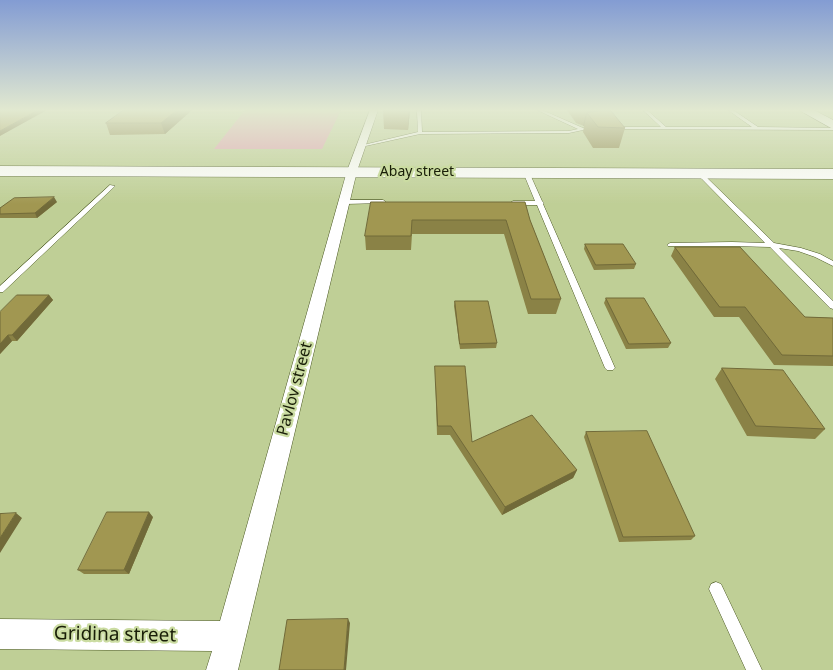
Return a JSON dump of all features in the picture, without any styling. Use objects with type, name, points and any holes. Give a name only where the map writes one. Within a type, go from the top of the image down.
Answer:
[{"type":"main road","name":"Abay street","points":[[0,171],[833,174]]},
{"type":"street","name":"Pavlov street","points":[[222,670],[344,202],[363,141]]},
{"type":"street","name":"Gridina street","points":[[0,634],[230,636]]},
{"type":"lane","points":[[361,146],[382,141]]},
{"type":"lane","points":[[526,172],[610,368]]},
{"type":"lane","points":[[700,173],[833,306]]},
{"type":"lane","points":[[0,290],[112,186]]},
{"type":"lane","points":[[344,202],[393,202]]},
{"type":"lane","points":[[501,203],[540,204]]},
{"type":"lane","points":[[670,245],[772,245],[818,256],[833,264]]},
{"type":"lane","points":[[716,589],[754,670]]},
{"type":"shaded area","points":[[220,141],[326,141],[322,149],[214,149]]},
{"type":"building","points":[[54,197],[35,213],[0,214],[0,208],[14,198]]},
{"type":"building","points":[[371,202],[525,202],[530,220],[561,299],[531,299],[506,220],[412,220],[411,236],[365,236]]},
{"type":"building","points":[[585,244],[623,244],[636,264],[596,265]]},
{"type":"building","points":[[675,247],[740,247],[805,317],[833,318],[833,356],[782,355],[745,307],[720,307]]},
{"type":"building","points":[[17,295],[49,295],[12,335],[8,335],[0,344],[0,312]]},
{"type":"building","points":[[606,298],[644,298],[671,343],[629,344]]},
{"type":"building","points":[[455,301],[488,301],[497,343],[460,344]]},
{"type":"building","points":[[435,366],[465,366],[472,442],[532,415],[577,470],[505,507],[451,426],[438,426]]},
{"type":"building","points":[[722,368],[783,370],[825,429],[756,426]]},
{"type":"building","points":[[647,431],[695,536],[623,537],[586,432]]},
{"type":"building","points":[[107,512],[149,512],[124,570],[78,570]]},
{"type":"building","points":[[16,513],[0,538],[0,514]]},
{"type":"building","points":[[348,619],[344,670],[279,670],[287,620]]}]
